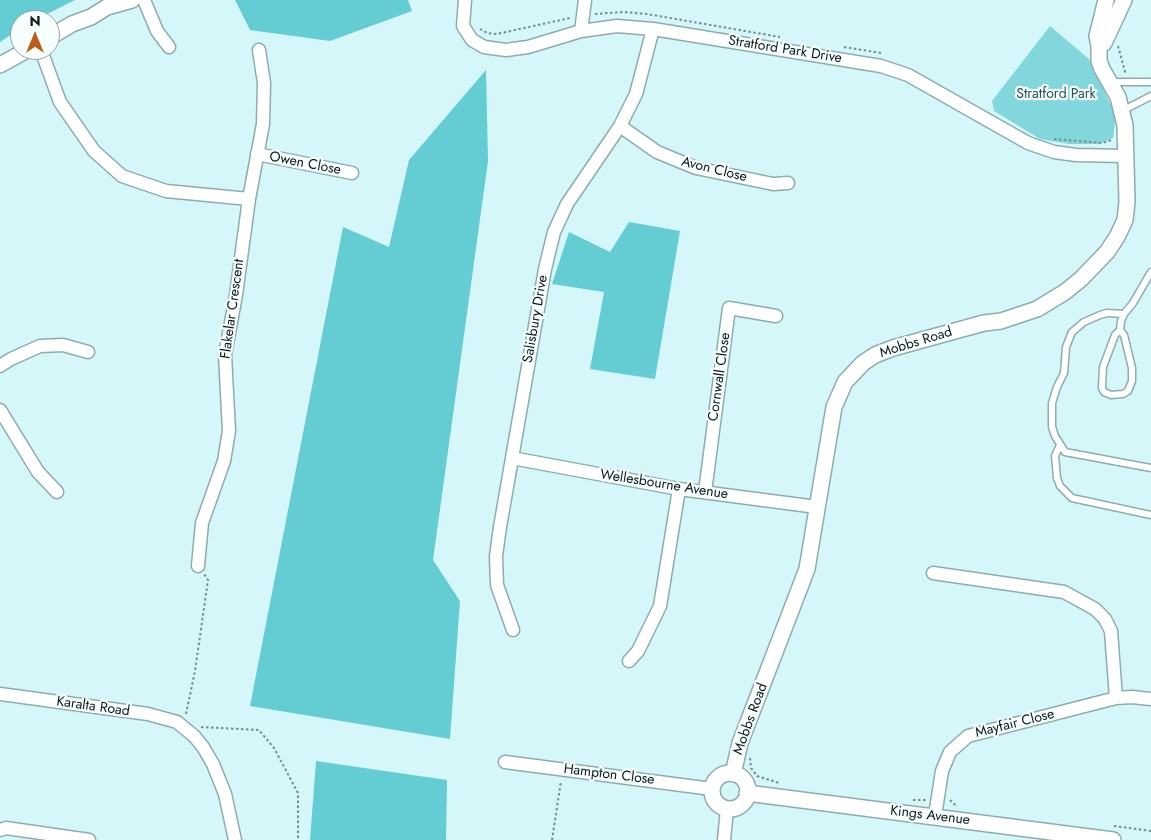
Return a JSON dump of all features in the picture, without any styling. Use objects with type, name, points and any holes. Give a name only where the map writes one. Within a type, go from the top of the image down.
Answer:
[{"type":"street","points":[[60,31],[91,17],[107,7],[132,0]]},
{"type":"street","points":[[144,0],[157,31],[169,47]]},
{"type":"street","name":"Stratford Park Drive","points":[[465,0],[464,26],[472,40],[484,47],[506,50],[528,47],[581,30],[616,26],[653,29],[881,66],[908,75],[1028,143],[1054,152],[1076,156],[1125,156]]},
{"type":"street","points":[[581,30],[585,0]]},
{"type":"street","name":"Mobbs Road","points":[[732,774],[740,743],[805,574],[834,407],[839,393],[852,372],[876,355],[893,348],[1025,313],[1052,300],[1094,268],[1117,237],[1125,220],[1127,202],[1125,125],[1118,97],[1099,61],[1097,36],[1106,0]]},
{"type":"street","points":[[1099,46],[1104,43],[1124,0]]},
{"type":"street","name":"Salisbury Drive","points":[[513,630],[497,585],[496,556],[545,269],[554,232],[567,204],[620,126],[636,94],[653,29]]},
{"type":"street","name":"Flakelar Crescent","points":[[198,566],[202,523],[224,461],[229,431],[225,355],[236,296],[249,199],[262,124],[264,83],[259,50]]},
{"type":"street","points":[[45,60],[60,102],[94,151],[122,176],[166,191],[249,199]]},
{"type":"street","name":"Avon Close","points":[[620,126],[657,152],[696,168],[774,184],[788,183]]},
{"type":"street","name":"Owen Close","points":[[257,154],[352,173]]},
{"type":"street","name":"Cornwall Close","points":[[705,492],[729,308],[776,316]]},
{"type":"street","points":[[0,366],[40,346],[63,345],[88,352]]},
{"type":"street","points":[[0,410],[38,472],[57,492]]},
{"type":"street","name":"Wellesbourne Avenue","points":[[512,458],[679,489],[817,507]]},
{"type":"street","points":[[629,661],[638,651],[660,606],[679,489]]},
{"type":"street","points":[[933,573],[1064,592],[1095,609],[1106,619],[1112,631],[1116,698]]},
{"type":"street","name":"Karalta Road","points":[[0,694],[148,714],[184,726]]},
{"type":"street","name":"Mayfair Close","points":[[936,816],[942,771],[950,752],[968,736],[1116,698],[1151,699]]},
{"type":"street","points":[[184,726],[203,748],[213,764],[225,794],[231,839]]},
{"type":"street","name":"Hampton Close","points":[[506,762],[712,788]]},
{"type":"street","points":[[732,774],[742,779],[747,788],[747,793],[743,804],[727,809],[718,805],[714,800],[712,788],[722,775],[732,774]]},
{"type":"street","name":"Kings Avenue","points":[[747,793],[936,816],[1113,833]]},
{"type":"street","points":[[724,840],[727,809]]},
{"type":"street","points":[[0,830],[6,828],[89,840]]},
{"type":"lane","points":[[1109,82],[1151,82]]},
{"type":"lane","points":[[1122,111],[1151,96]]},
{"type":"lane","points":[[1120,330],[1124,335],[1132,368],[1132,382],[1130,388],[1123,394],[1111,395],[1104,392],[1102,388],[1103,367],[1114,335],[1120,330],[1124,314],[1133,303],[1151,272]]},
{"type":"lane","points":[[1124,314],[1107,313],[1092,319],[1078,326],[1068,338],[1064,373],[1057,387],[1050,412],[1052,427],[1065,452],[1151,468]]},
{"type":"lane","points":[[1060,445],[1055,456],[1057,478],[1060,486],[1072,498],[1151,514]]},
{"type":"path","points":[[476,23],[480,30],[497,34],[570,18]]},
{"type":"path","points":[[198,566],[208,580],[184,726],[259,730],[274,748],[298,793],[298,840]]},
{"type":"path","points":[[751,752],[754,773],[757,776],[780,784]]},
{"type":"path","points":[[552,840],[562,770]]},
{"type":"path","points":[[949,797],[954,804],[962,807]]},
{"type":"path","points":[[905,799],[926,800],[927,802]]},
{"type":"path","points":[[1113,833],[1149,831]]},
{"type":"green space","name":"Stratford Park","points":[[1050,26],[1089,59],[1116,116],[1113,138],[1099,144],[1069,144],[1040,139],[994,111],[992,101]]},
{"type":"shaded area","points":[[0,0],[75,0],[55,10],[10,10],[10,36],[0,42]]},
{"type":"shaded area","points":[[235,0],[408,0],[412,11],[330,41],[250,30]]},
{"type":"shaded area","points":[[486,70],[488,161],[433,560],[460,601],[450,739],[250,706],[343,227],[389,247],[409,160]]},
{"type":"shaded area","points":[[629,222],[680,231],[655,379],[590,369],[604,292],[552,284],[569,232],[610,252]]},
{"type":"shaded area","points":[[316,761],[447,780],[446,840],[310,840]]}]
